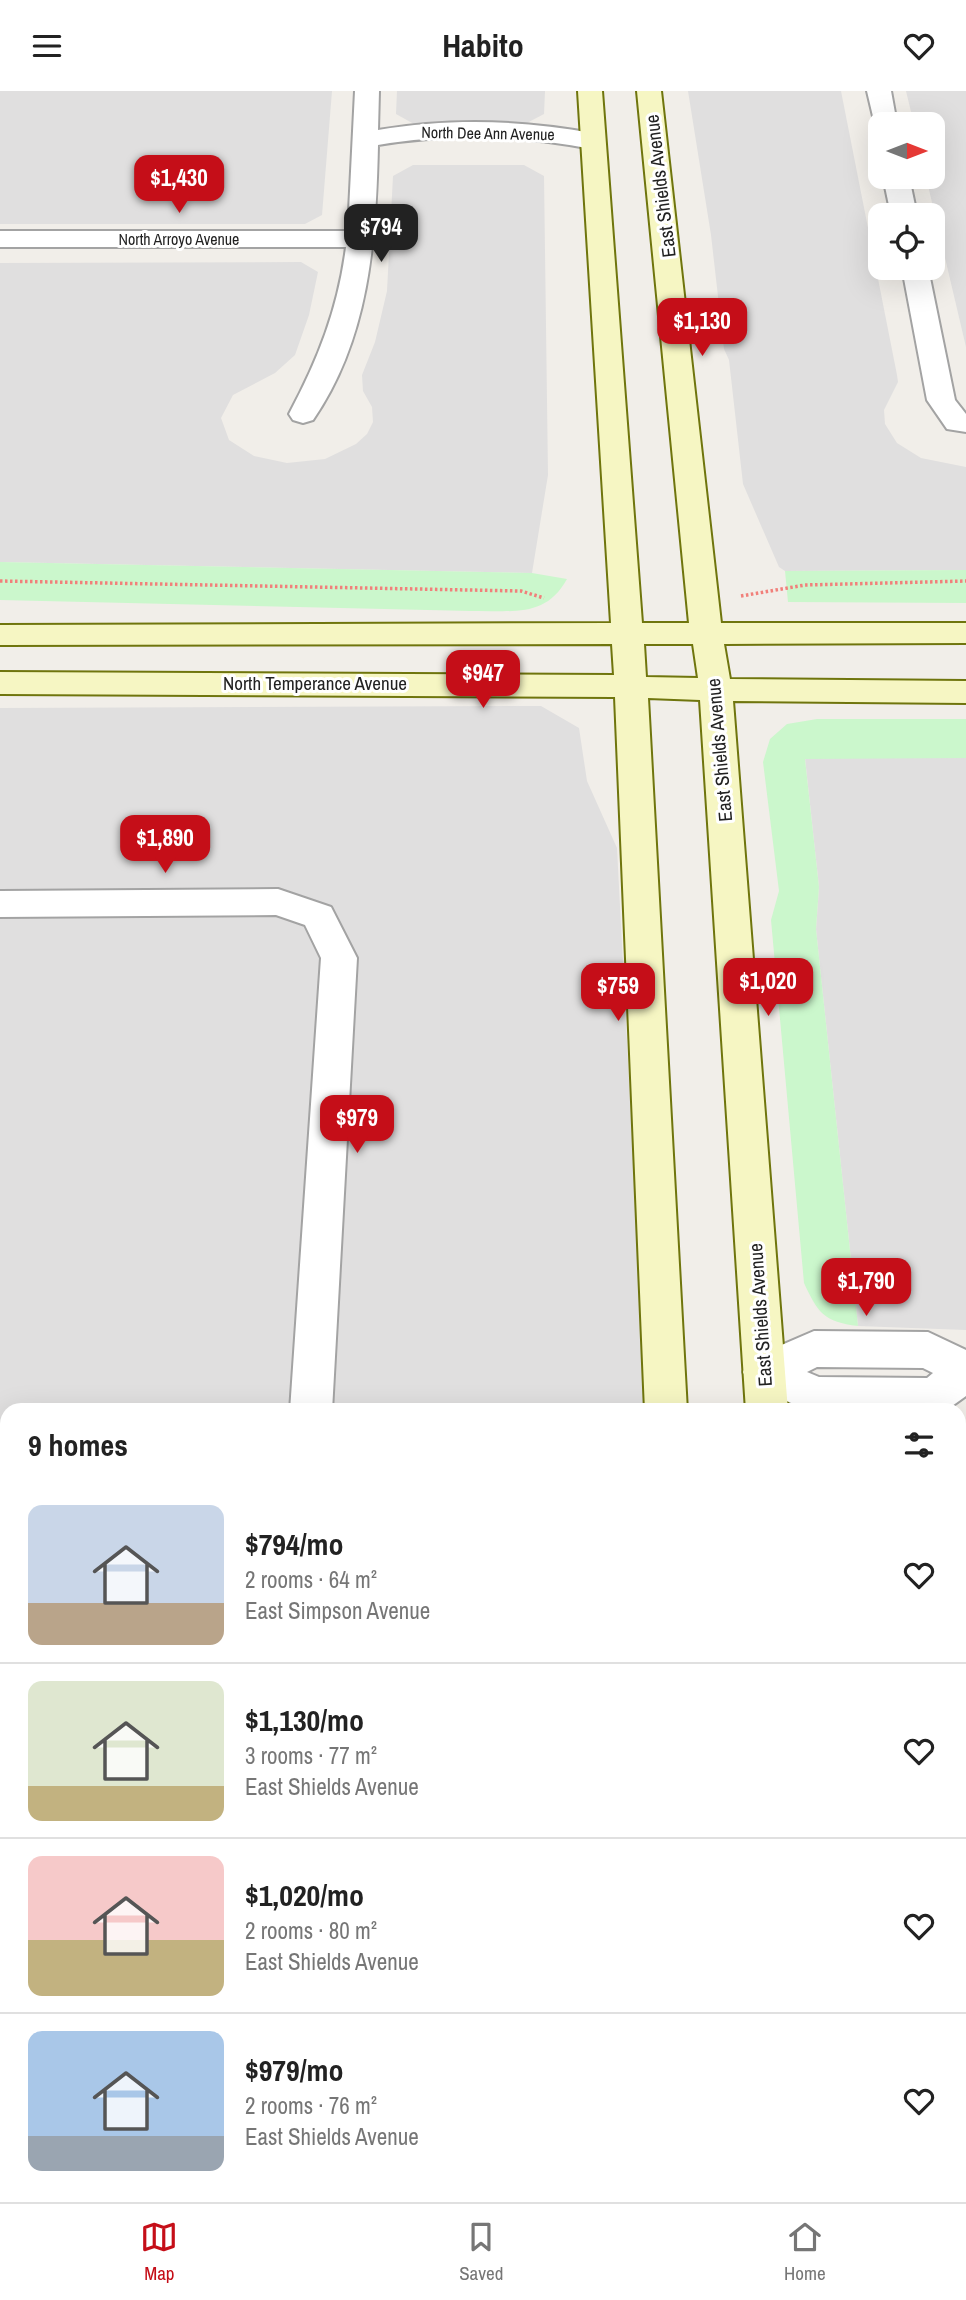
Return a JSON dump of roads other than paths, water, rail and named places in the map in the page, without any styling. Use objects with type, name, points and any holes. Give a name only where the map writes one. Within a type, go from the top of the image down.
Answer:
[{"type":"main road","points":[[590,91],[631,687],[666,1403]]},
{"type":"main road","name":"East Shields Avenue","points":[[649,91],[707,633],[716,691],[766,1391]]},
{"type":"main road","points":[[0,635],[966,633]]},
{"type":"main road","name":"North Temperance Avenue","points":[[0,683],[546,684],[716,691],[966,692]]},
{"type":"street","points":[[303,414],[327,371],[344,328],[355,284],[367,91]]},
{"type":"street","points":[[879,91],[883,112]]},
{"type":"street","name":"North Dee Ann Avenue","points":[[365,140],[409,149],[477,150],[544,150],[592,141]]},
{"type":"street","name":"North Arroyo Avenue","points":[[0,239],[359,239]]},
{"type":"street","points":[[917,280],[941,401],[962,423]]},
{"type":"street","points":[[0,904],[278,902],[318,916],[339,958],[311,1403]]},
{"type":"street","points":[[766,1391],[817,1395],[935,1396],[966,1372]]}]
